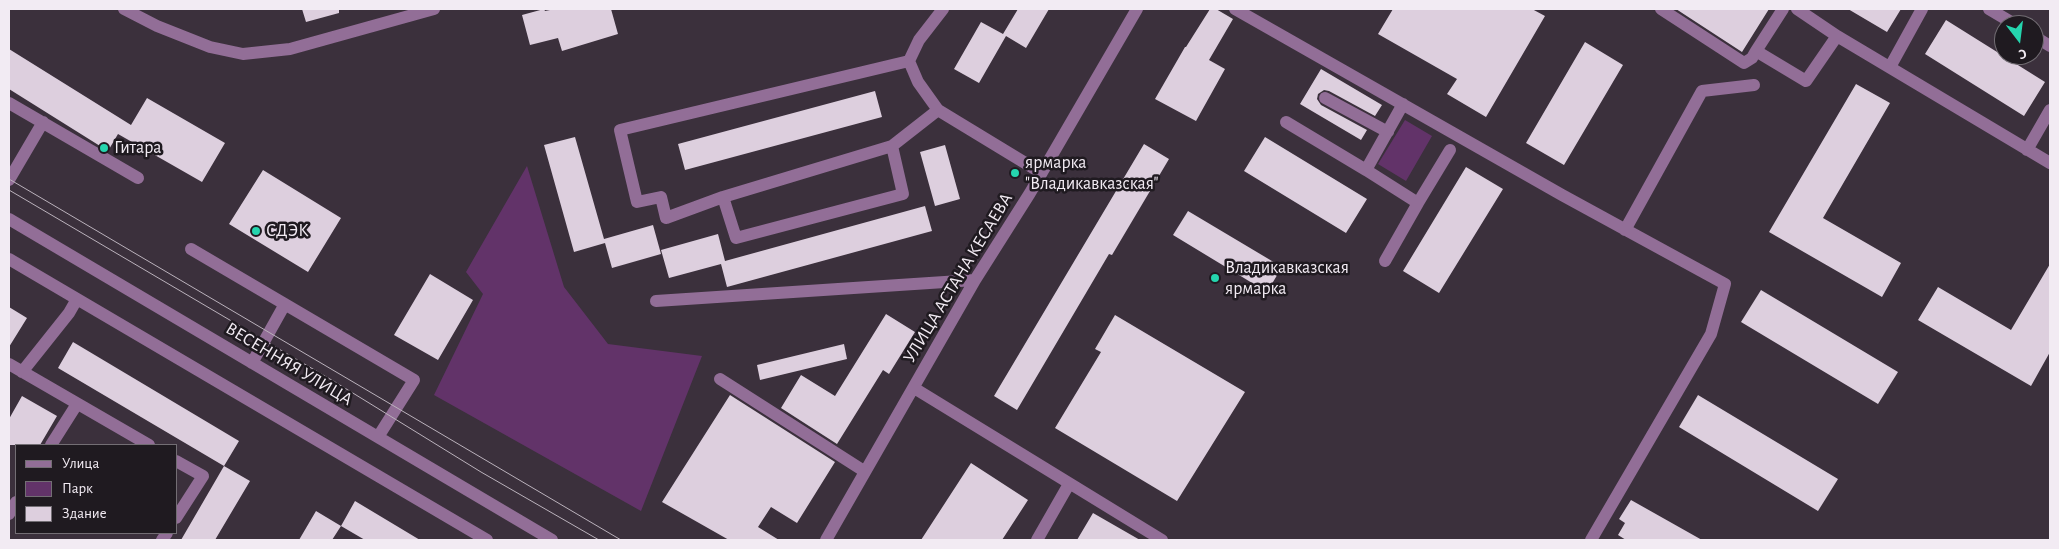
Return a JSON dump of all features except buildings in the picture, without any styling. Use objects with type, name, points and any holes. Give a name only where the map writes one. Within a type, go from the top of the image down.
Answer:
[{"type":"street","points":[[124,9],[157,26],[210,47],[243,54],[290,49],[434,9]]},
{"type":"street","points":[[943,9],[919,40],[909,61],[918,82],[938,110],[1040,172]]},
{"type":"street","name":"УЛИЦА АСТАНА КЕСАЕВА","points":[[826,540],[975,280],[1137,9]]},
{"type":"street","points":[[1234,9],[1625,230],[1725,284],[1711,334],[1592,540]]},
{"type":"street","points":[[1661,9],[1744,63],[1752,58],[1783,9]]},
{"type":"street","points":[[1797,9],[1837,36],[2050,163]]},
{"type":"street","points":[[1890,67],[1922,9]]},
{"type":"street","points":[[1756,51],[1806,81],[1837,36]]},
{"type":"street","points":[[909,61],[620,130],[637,202],[661,197],[666,218],[723,197],[892,146],[938,110]]},
{"type":"street","points":[[1625,230],[1702,91],[1754,85]]},
{"type":"street","points":[[1325,98],[1388,132]]},
{"type":"street","points":[[9,103],[138,178]]},
{"type":"street","points":[[1366,170],[1403,104]]},
{"type":"street","points":[[2027,150],[2050,110]]},
{"type":"street","points":[[9,180],[43,122]]},
{"type":"street","points":[[1286,122],[1418,203]]},
{"type":"street","points":[[723,197],[736,238],[903,194],[892,146]]},
{"type":"street","points":[[1385,261],[1450,150]]},
{"type":"street","name":"ВЕСЕННЯЯ УЛИЦА","points":[[9,219],[552,540]]},
{"type":"street","points":[[191,249],[414,380],[378,437]]},
{"type":"street","points":[[9,258],[487,540]]},
{"type":"street","points":[[656,301],[975,280]]},
{"type":"street","points":[[22,372],[69,313],[77,298]]},
{"type":"street","points":[[252,363],[285,304]]},
{"type":"street","points":[[9,364],[148,444]]},
{"type":"street","points":[[720,379],[864,471]]},
{"type":"street","points":[[914,388],[1162,540]]},
{"type":"street","points":[[52,444],[77,404]]},
{"type":"street","points":[[178,462],[203,476],[178,515]]},
{"type":"street","points":[[1037,540],[1068,484]]},
{"type":"green space","points":[[1405,120],[1432,136],[1406,181],[1378,164]]},
{"type":"green space","points":[[527,166],[564,287],[608,344],[702,356],[641,511],[434,395],[483,294],[466,272]]},
{"type":"tram line","points":[[9,179],[621,540]]},
{"type":"tram line","points":[[9,190],[335,382],[481,472],[599,540]]},
{"type":"place","name":"Гитара","points":[[104,148]]},
{"type":"place","name":"ярмарка \"Владикавказская\"","points":[[1015,173]]},
{"type":"place","name":"СДЭК","points":[[256,231]]},
{"type":"place","name":"Владикавказская ярмарка","points":[[1215,278]]}]
